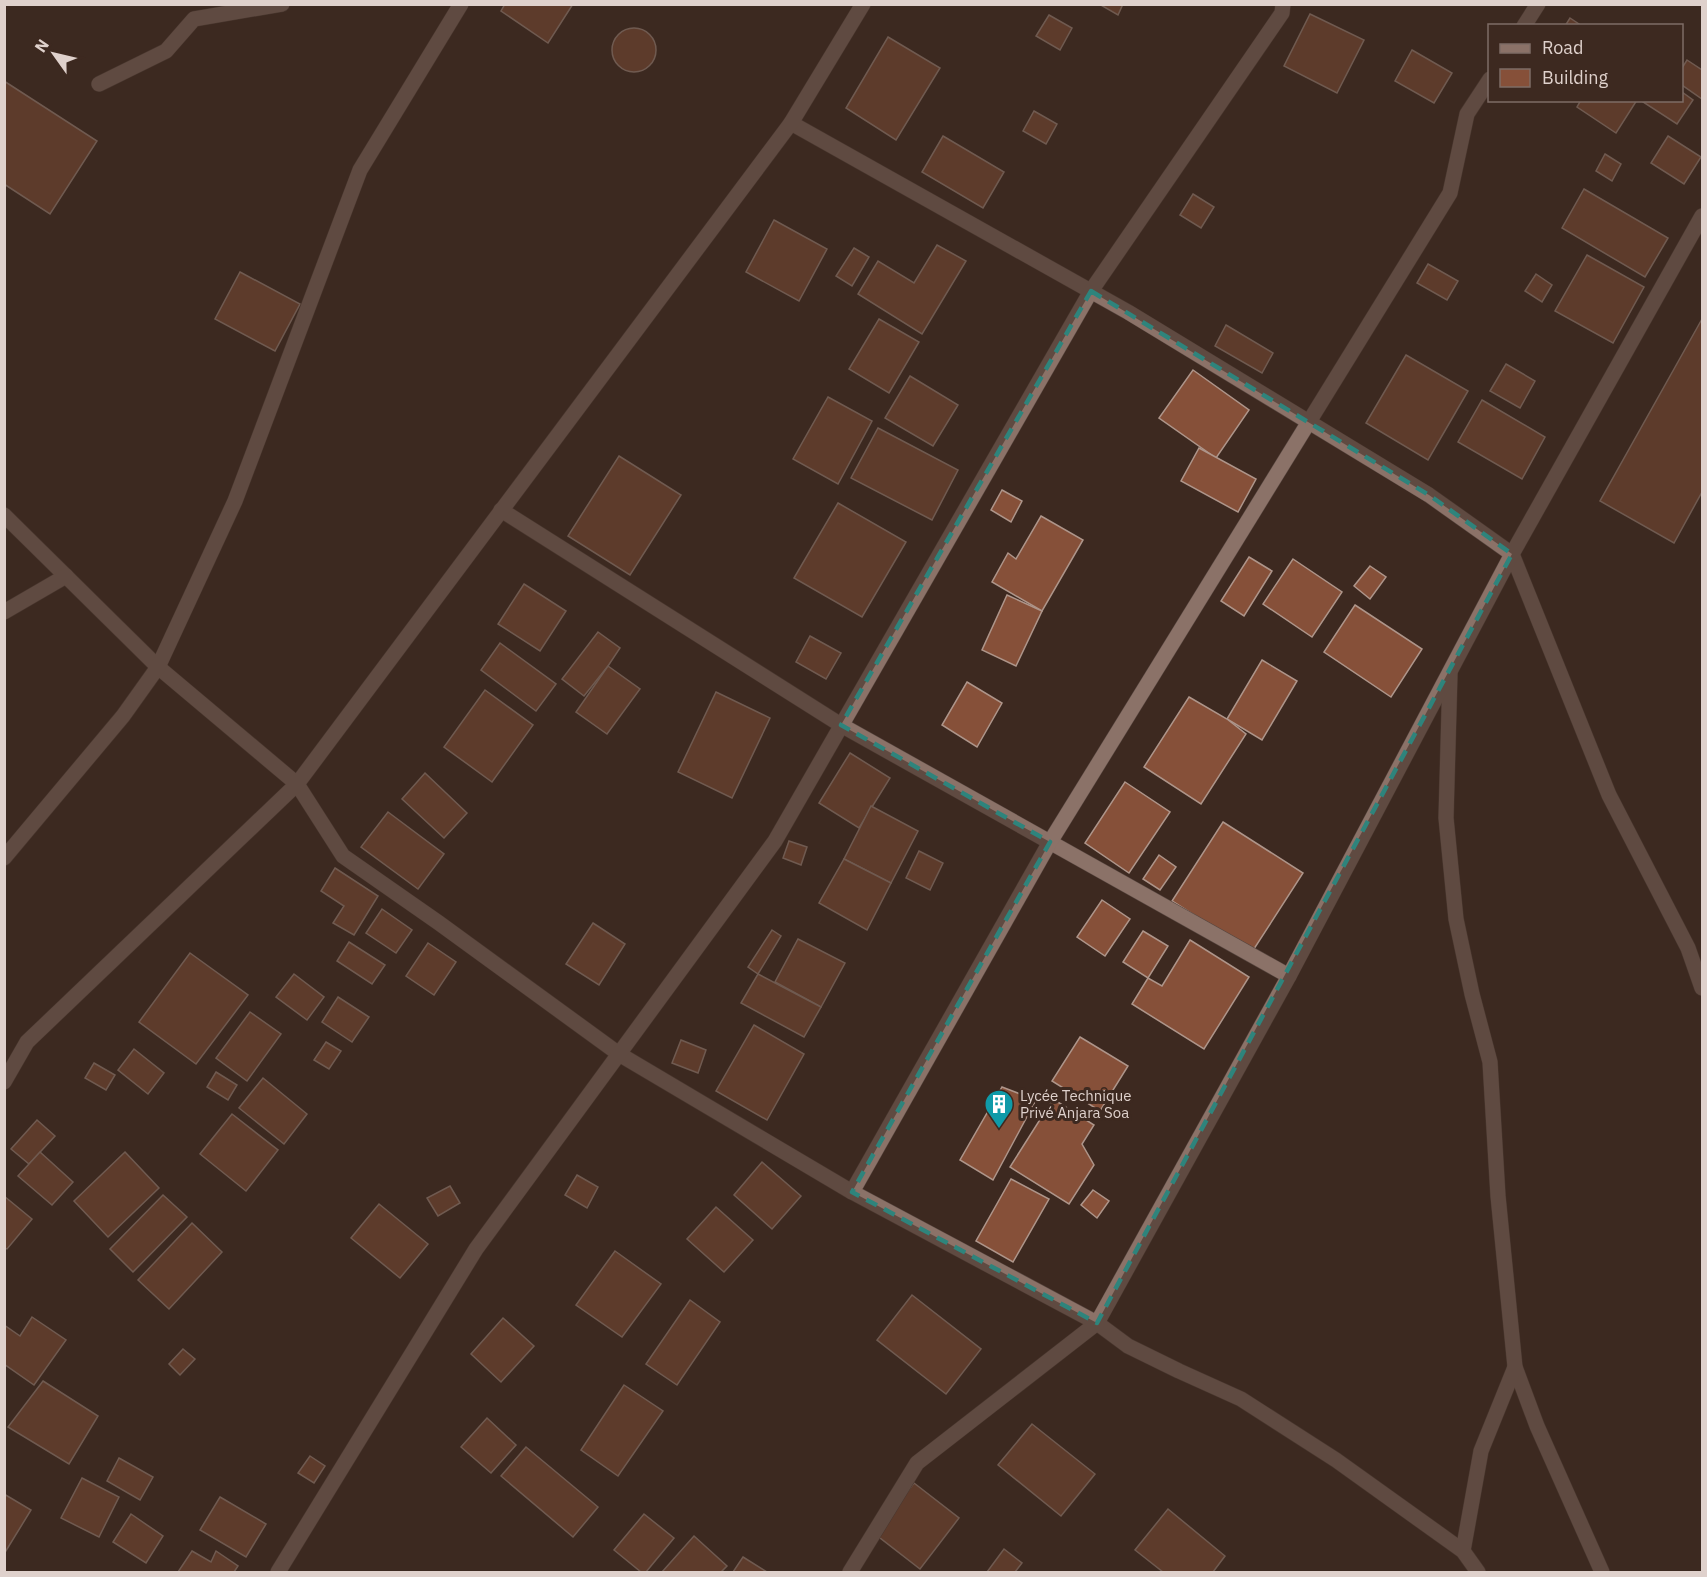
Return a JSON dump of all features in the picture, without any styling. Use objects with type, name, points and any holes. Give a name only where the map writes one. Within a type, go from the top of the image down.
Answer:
[{"type":"street","points":[[99,84],[166,51],[194,20],[282,4]]},
{"type":"street","points":[[4,858],[123,716],[158,667],[235,501],[360,170],[460,4]]},
{"type":"street","points":[[4,1082],[27,1042],[297,784],[791,123],[863,4]]},
{"type":"street","points":[[278,1572],[476,1249],[775,841],[1091,291],[1282,13],[1283,4]]},
{"type":"street","points":[[1525,24],[1538,4]]},
{"type":"street","points":[[852,1192],[1050,842],[1450,193],[1467,114],[1488,82]]},
{"type":"street","points":[[791,123],[1128,312],[1429,495],[1512,554],[1609,795],[1688,948],[1702,988]]},
{"type":"street","points":[[850,1572],[917,1463],[1097,1323],[1289,976],[1512,554],[1702,216]]},
{"type":"street","points":[[501,510],[842,725],[1289,976]]},
{"type":"street","points":[[4,515],[158,667],[297,784],[344,856],[619,1054],[852,1192],[1097,1323],[1128,1346],[1241,1399],[1336,1460],[1463,1551],[1478,1572]]},
{"type":"street","points":[[4,612],[66,576]]},
{"type":"street","points":[[1450,671],[1446,818],[1456,920],[1490,1062],[1498,1196],[1515,1367],[1537,1426],[1602,1572]]},
{"type":"street","points":[[1463,1551],[1481,1451],[1515,1367]]},
{"type":"highlighted area","points":[[1091,291],[1429,495],[1512,554],[1097,1323],[852,1192],[1050,842],[841,725]]},
{"type":"building","points":[[505,4],[573,4],[548,43],[501,11]]},
{"type":"building","points":[[1099,4],[1123,4],[1118,15]]},
{"type":"building","points":[[1310,14],[1364,40],[1337,93],[1284,66]]},
{"type":"building","points":[[1049,15],[1072,28],[1060,50],[1036,36]]},
{"type":"building","points":[[1570,18],[1579,24],[1566,24]]},
{"type":"building","points":[[634,28],[643,29],[650,34],[655,41],[655,59],[650,66],[643,71],[634,72],[625,71],[618,66],[613,59],[612,50],[613,41],[618,34],[625,29]]},
{"type":"building","points":[[888,37],[940,68],[896,140],[846,108]]},
{"type":"building","points":[[1412,50],[1452,73],[1434,103],[1395,81]]},
{"type":"building","points":[[1687,60],[1702,70],[1702,99],[1683,86],[1683,66]]},
{"type":"building","points":[[4,81],[97,141],[50,214],[4,184]]},
{"type":"building","points":[[1683,93],[1693,100],[1677,124],[1643,102],[1683,102]]},
{"type":"building","points":[[1580,102],[1636,102],[1616,133],[1577,107]]},
{"type":"building","points":[[1034,111],[1057,124],[1046,144],[1023,131]]},
{"type":"building","points":[[943,136],[1004,172],[983,208],[922,172]]},
{"type":"building","points":[[1668,136],[1701,157],[1684,184],[1651,163]]},
{"type":"building","points":[[1605,154],[1621,164],[1612,181],[1596,171]]},
{"type":"building","points":[[1584,189],[1668,238],[1645,277],[1562,228]]},
{"type":"building","points":[[1193,194],[1214,207],[1201,228],[1180,215]]},
{"type":"building","points":[[774,220],[827,249],[799,301],[746,272]]},
{"type":"building","points":[[937,245],[966,261],[922,334],[858,294],[878,261],[914,283]]},
{"type":"building","points":[[854,248],[869,257],[852,286],[836,276]]},
{"type":"building","points":[[1587,255],[1644,287],[1613,343],[1555,311]]},
{"type":"building","points":[[1428,264],[1458,281],[1447,300],[1417,283]]},
{"type":"building","points":[[240,272],[300,304],[275,351],[215,319]]},
{"type":"building","points":[[1536,274],[1552,285],[1542,302],[1525,291]]},
{"type":"building","points":[[879,319],[919,342],[889,393],[849,369]]},
{"type":"building","points":[[1702,319],[1702,492],[1674,543],[1600,501]]},
{"type":"building","points":[[1226,325],[1273,353],[1262,373],[1215,346]]},
{"type":"building","points":[[1406,355],[1468,391],[1428,460],[1366,423]]},
{"type":"building","points":[[1506,364],[1535,381],[1520,408],[1490,391]]},
{"type":"building","points":[[1193,370],[1249,410],[1216,458],[1159,418]]},
{"type":"building","points":[[910,376],[958,405],[933,446],[885,418]]},
{"type":"building","points":[[828,397],[872,421],[838,484],[793,459]]},
{"type":"building","points":[[1482,400],[1545,437],[1522,479],[1458,442]]},
{"type":"building","points":[[878,428],[958,470],[932,520],[851,478]]},
{"type":"building","points":[[1199,448],[1256,479],[1238,512],[1181,481]]},
{"type":"building","points":[[619,456],[681,495],[630,575],[568,536]]},
{"type":"building","points":[[1002,490],[1022,501],[1011,522],[991,510]]},
{"type":"building","points":[[838,503],[906,542],[862,617],[794,578]]},
{"type":"building","points":[[1041,516],[1083,540],[1042,611],[992,582],[1008,553],[1016,559]]},
{"type":"building","points":[[1249,557],[1272,571],[1244,616],[1221,601]]},
{"type":"building","points":[[1293,559],[1342,592],[1312,637],[1263,604]]},
{"type":"building","points":[[1370,566],[1386,577],[1370,599],[1354,586]]},
{"type":"building","points":[[524,584],[566,611],[540,651],[498,624]]},
{"type":"building","points":[[1007,595],[1042,611],[1016,666],[982,650]]},
{"type":"building","points":[[1355,605],[1422,649],[1391,697],[1324,652]]},
{"type":"building","points":[[598,632],[620,648],[584,696],[562,679]]},
{"type":"building","points":[[810,636],[841,653],[826,679],[796,662]]},
{"type":"building","points":[[500,643],[556,684],[536,711],[481,670]]},
{"type":"building","points":[[1262,660],[1297,681],[1262,740],[1227,719]]},
{"type":"building","points":[[608,666],[640,689],[607,734],[576,712]]},
{"type":"building","points":[[967,682],[1002,703],[977,747],[942,725]]},
{"type":"building","points":[[485,690],[533,725],[492,782],[444,747]]},
{"type":"building","points":[[716,692],[770,718],[732,798],[678,772]]},
{"type":"building","points":[[1189,697],[1227,719],[1246,734],[1201,804],[1144,767]]},
{"type":"building","points":[[850,753],[890,778],[859,828],[819,803]]},
{"type":"building","points":[[425,773],[467,813],[444,838],[402,799]]},
{"type":"building","points":[[1125,782],[1170,812],[1129,873],[1085,843]]},
{"type":"building","points":[[871,806],[918,831],[891,883],[844,859]]},
{"type":"building","points":[[388,812],[444,854],[418,889],[361,847]]},
{"type":"building","points":[[1223,822],[1303,873],[1252,952],[1172,901]]},
{"type":"building","points":[[789,841],[807,847],[801,865],[783,858]]},
{"type":"building","points":[[919,851],[943,863],[930,890],[906,878]]},
{"type":"building","points":[[1159,855],[1176,867],[1160,890],[1143,879]]},
{"type":"building","points":[[844,859],[891,883],[867,930],[819,903]]},
{"type":"building","points":[[335,868],[378,896],[354,935],[333,923],[344,906],[321,891]]},
{"type":"building","points":[[1102,900],[1130,919],[1105,956],[1077,937]]},
{"type":"building","points":[[382,909],[412,930],[396,953],[366,933]]},
{"type":"building","points":[[593,923],[625,944],[599,985],[566,964]]},
{"type":"building","points":[[772,930],[781,936],[758,974],[748,967]]},
{"type":"building","points":[[1143,931],[1168,946],[1148,978],[1123,962]]},
{"type":"building","points":[[798,939],[845,963],[821,1007],[775,982]]},
{"type":"building","points":[[1190,940],[1249,977],[1204,1049],[1132,1004],[1148,978],[1162,986]]},
{"type":"building","points":[[349,942],[385,965],[372,984],[337,961]]},
{"type":"building","points":[[428,943],[456,962],[434,995],[406,976]]},
{"type":"building","points":[[190,953],[248,995],[196,1064],[139,1022]]},
{"type":"building","points":[[294,974],[324,997],[307,1020],[276,997]]},
{"type":"building","points":[[758,974],[821,1007],[804,1037],[741,1003]]},
{"type":"building","points":[[338,997],[369,1017],[352,1042],[322,1022]]},
{"type":"building","points":[[250,1012],[281,1034],[247,1081],[216,1058]]},
{"type":"building","points":[[754,1025],[804,1054],[767,1120],[716,1091]]},
{"type":"building","points":[[1080,1037],[1128,1066],[1100,1111],[1052,1081]]},
{"type":"building","points":[[681,1040],[706,1050],[698,1073],[672,1063]]},
{"type":"building","points":[[326,1042],[341,1051],[329,1069],[314,1060]]},
{"type":"building","points":[[134,1049],[164,1073],[148,1094],[118,1070]]},
{"type":"building","points":[[94,1063],[115,1075],[106,1090],[85,1078]]},
{"type":"building","points":[[216,1072],[237,1085],[228,1100],[207,1087]]},
{"type":"building","points":[[263,1078],[307,1114],[284,1144],[239,1108]]},
{"type":"building","name":"Lycée Technique Privé Anjara Soa","points":[[1002,1087],[1036,1100],[993,1180],[960,1160]]},
{"type":"building","points":[[1053,1099],[1094,1125],[1082,1144],[1094,1165],[1069,1204],[1010,1167]]},
{"type":"building","points":[[232,1114],[278,1150],[246,1191],[200,1154]]},
{"type":"building","points":[[37,1120],[55,1136],[29,1164],[11,1149]]},
{"type":"building","points":[[40,1152],[73,1182],[52,1205],[18,1176]]},
{"type":"building","points":[[125,1152],[159,1188],[108,1237],[74,1201]]},
{"type":"building","points":[[762,1162],[801,1196],[772,1229],[734,1195]]},
{"type":"building","points":[[577,1175],[598,1187],[587,1208],[565,1195]]},
{"type":"building","points":[[1011,1179],[1049,1199],[1013,1262],[976,1241]]},
{"type":"building","points":[[450,1186],[460,1203],[438,1216],[427,1198]]},
{"type":"building","points":[[1093,1190],[1109,1201],[1097,1218],[1081,1205]]},
{"type":"building","points":[[163,1195],[187,1217],[133,1272],[110,1249]]},
{"type":"building","points":[[4,1196],[32,1219],[7,1249],[4,1248]]},
{"type":"building","points":[[379,1204],[428,1244],[400,1278],[351,1238]]},
{"type":"building","points":[[716,1207],[753,1240],[724,1272],[687,1239]]},
{"type":"building","points":[[192,1223],[222,1252],[169,1309],[138,1280]]},
{"type":"building","points":[[615,1251],[661,1284],[622,1337],[576,1305]]},
{"type":"building","points":[[912,1295],[981,1349],[946,1394],[877,1340]]},
{"type":"building","points":[[690,1300],[720,1322],[677,1385],[646,1364]]},
{"type":"building","points":[[32,1317],[66,1340],[34,1385],[4,1364],[4,1325],[20,1336]]},
{"type":"building","points":[[503,1318],[534,1346],[501,1382],[471,1354]]},
{"type":"building","points":[[183,1349],[195,1359],[180,1375],[169,1364]]},
{"type":"building","points":[[43,1381],[98,1416],[69,1464],[8,1427]]},
{"type":"building","points":[[624,1385],[663,1411],[618,1476],[581,1450]]},
{"type":"building","points":[[487,1418],[516,1445],[491,1473],[461,1447]]},
{"type":"building","points":[[1032,1424],[1095,1474],[1061,1516],[998,1465]]},
{"type":"building","points":[[526,1447],[598,1507],[573,1537],[501,1476]]},
{"type":"building","points":[[310,1456],[325,1466],[314,1483],[298,1473]]},
{"type":"building","points":[[119,1458],[153,1477],[140,1500],[107,1481]]},
{"type":"building","points":[[82,1478],[119,1497],[99,1537],[61,1518]]},
{"type":"building","points":[[914,1483],[959,1518],[920,1569],[875,1534]]},
{"type":"building","points":[[4,1494],[31,1510],[4,1554]]},
{"type":"building","points":[[220,1497],[266,1524],[246,1557],[200,1530]]},
{"type":"building","points":[[1168,1509],[1225,1556],[1213,1572],[1163,1572],[1135,1550]]},
{"type":"building","points":[[131,1514],[163,1536],[146,1563],[113,1542]]},
{"type":"building","points":[[644,1514],[674,1538],[646,1572],[641,1572],[614,1550]]},
{"type":"building","points":[[694,1536],[727,1566],[721,1572],[662,1572]]},
{"type":"building","points":[[1004,1549],[1022,1563],[1015,1572],[987,1572]]},
{"type":"building","points":[[192,1551],[211,1562],[216,1551],[238,1566],[234,1572],[178,1572]]},
{"type":"building","points":[[743,1557],[767,1572],[733,1572]]},
{"type":"place","name":"Lycée Technique Privé Anjara Soa","points":[[999,1130]]}]
